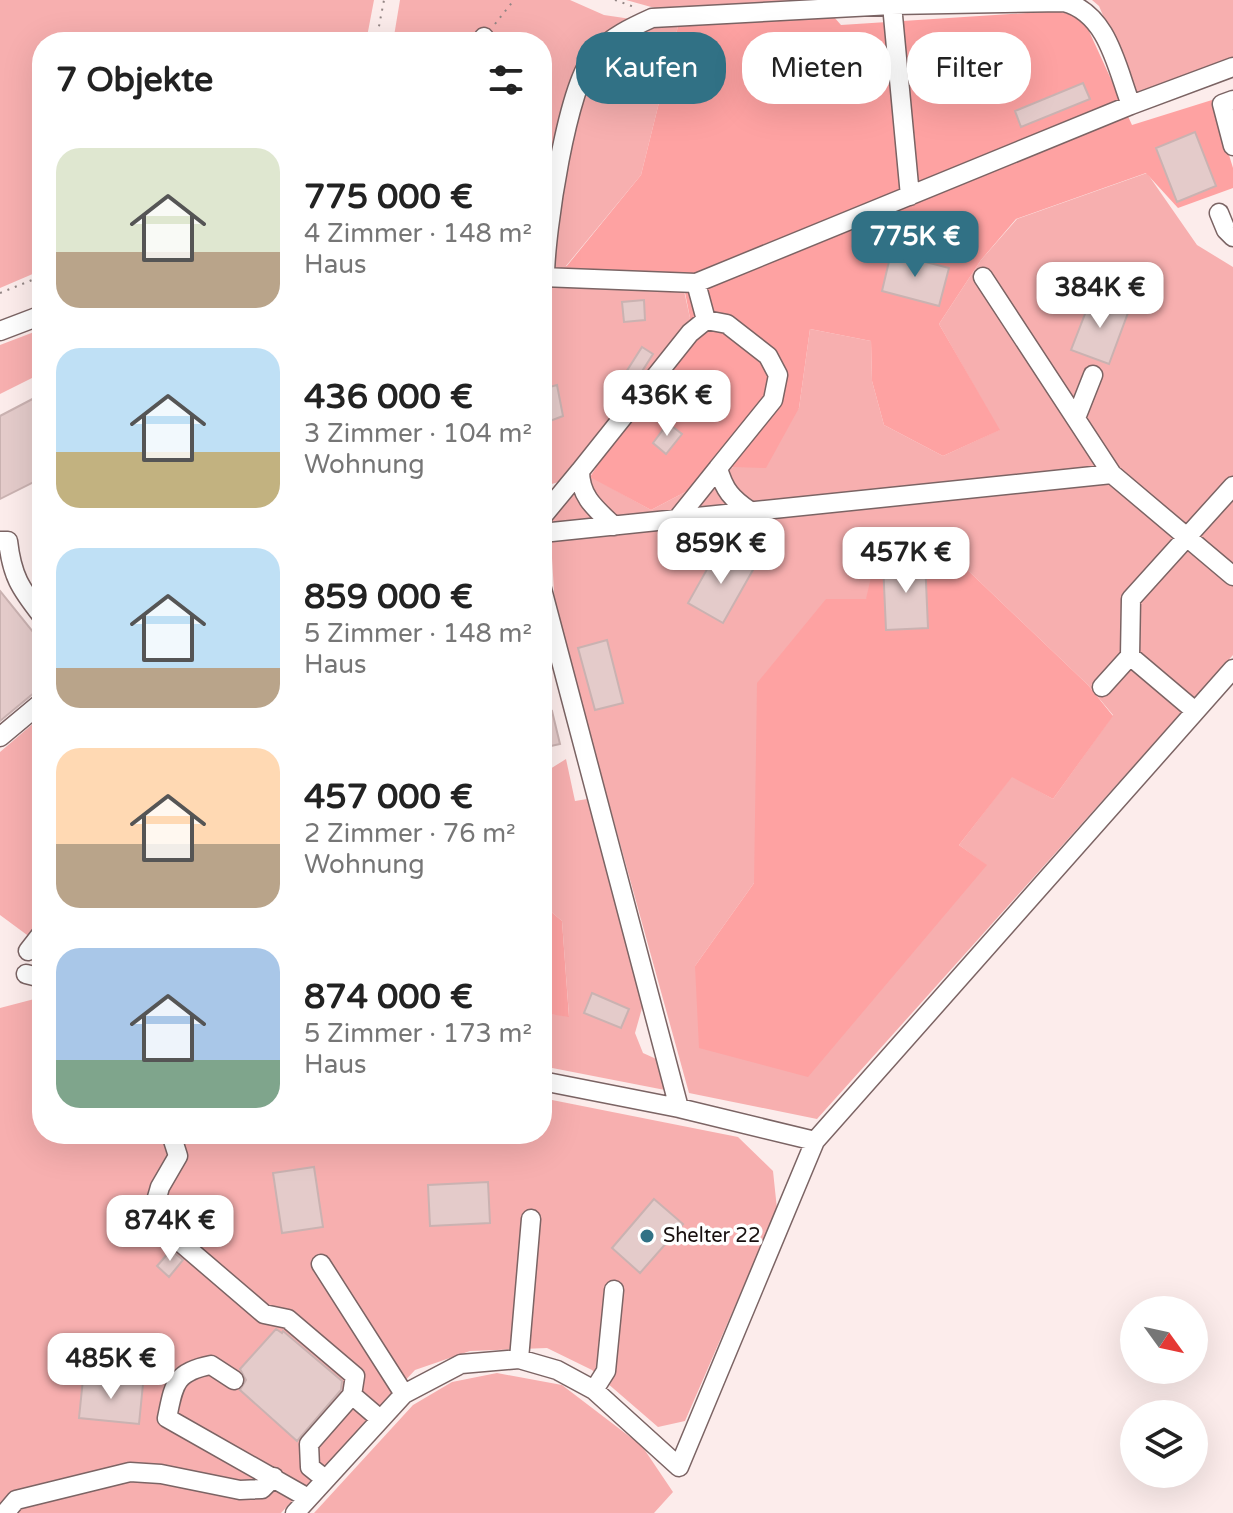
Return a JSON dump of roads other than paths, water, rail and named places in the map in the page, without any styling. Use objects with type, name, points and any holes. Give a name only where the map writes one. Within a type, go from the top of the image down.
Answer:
[{"type":"lane","points":[[552,206],[573,99],[593,56],[622,32],[652,18],[843,4],[1058,1],[1076,6],[1086,13],[1104,35],[1131,105]]},
{"type":"lane","points":[[892,5],[910,196]]},
{"type":"lane","points":[[552,277],[696,283],[1131,105],[1233,67]]},
{"type":"lane","points":[[1211,76],[1227,102],[1233,146]]},
{"type":"lane","points":[[983,277],[1112,474],[1233,576]]},
{"type":"lane","points":[[696,283],[706,320]]},
{"type":"lane","points":[[0,331],[32,319]]},
{"type":"lane","points":[[552,505],[690,333],[706,320],[727,324],[768,356],[778,375],[773,400],[678,518]]},
{"type":"lane","points":[[1076,418],[1093,375]]},
{"type":"lane","points":[[718,468],[723,486],[732,499],[750,511]]},
{"type":"lane","points":[[580,471],[580,486],[588,501],[614,526]]},
{"type":"lane","points":[[552,532],[1112,474]]},
{"type":"lane","points":[[1102,687],[1130,656],[1131,599],[1233,486]]},
{"type":"lane","points":[[552,494],[563,492]]},
{"type":"lane","points":[[0,541],[8,541],[15,579],[32,602]]},
{"type":"lane","points":[[552,627],[679,1108]]},
{"type":"lane","points":[[1130,656],[1195,711]]},
{"type":"lane","points":[[234,1380],[211,1365],[190,1369],[174,1384],[167,1418],[274,1477],[302,1506],[404,1394],[461,1364],[519,1359],[557,1370],[594,1390],[679,1467],[815,1141],[1233,669]]},
{"type":"lane","points":[[0,737],[32,710]]},
{"type":"lane","points":[[28,951],[32,946]]},
{"type":"lane","points":[[552,1083],[679,1108],[815,1141]]},
{"type":"lane","points":[[174,1144],[178,1156],[160,1187],[154,1208],[166,1230],[264,1314],[288,1319],[355,1376],[352,1395],[309,1444],[310,1467],[325,1479]]},
{"type":"lane","points":[[519,1359],[531,1219]]},
{"type":"lane","points":[[321,1264],[404,1394]]},
{"type":"lane","points":[[594,1390],[606,1371],[614,1290]]},
{"type":"lane","points":[[352,1395],[380,1419]]},
{"type":"lane","points":[[5,1513],[16,1500],[130,1472],[161,1474],[240,1490],[262,1489],[274,1477]]},
{"type":"place","name":"Shelter 22","points":[[647,1236]]}]
